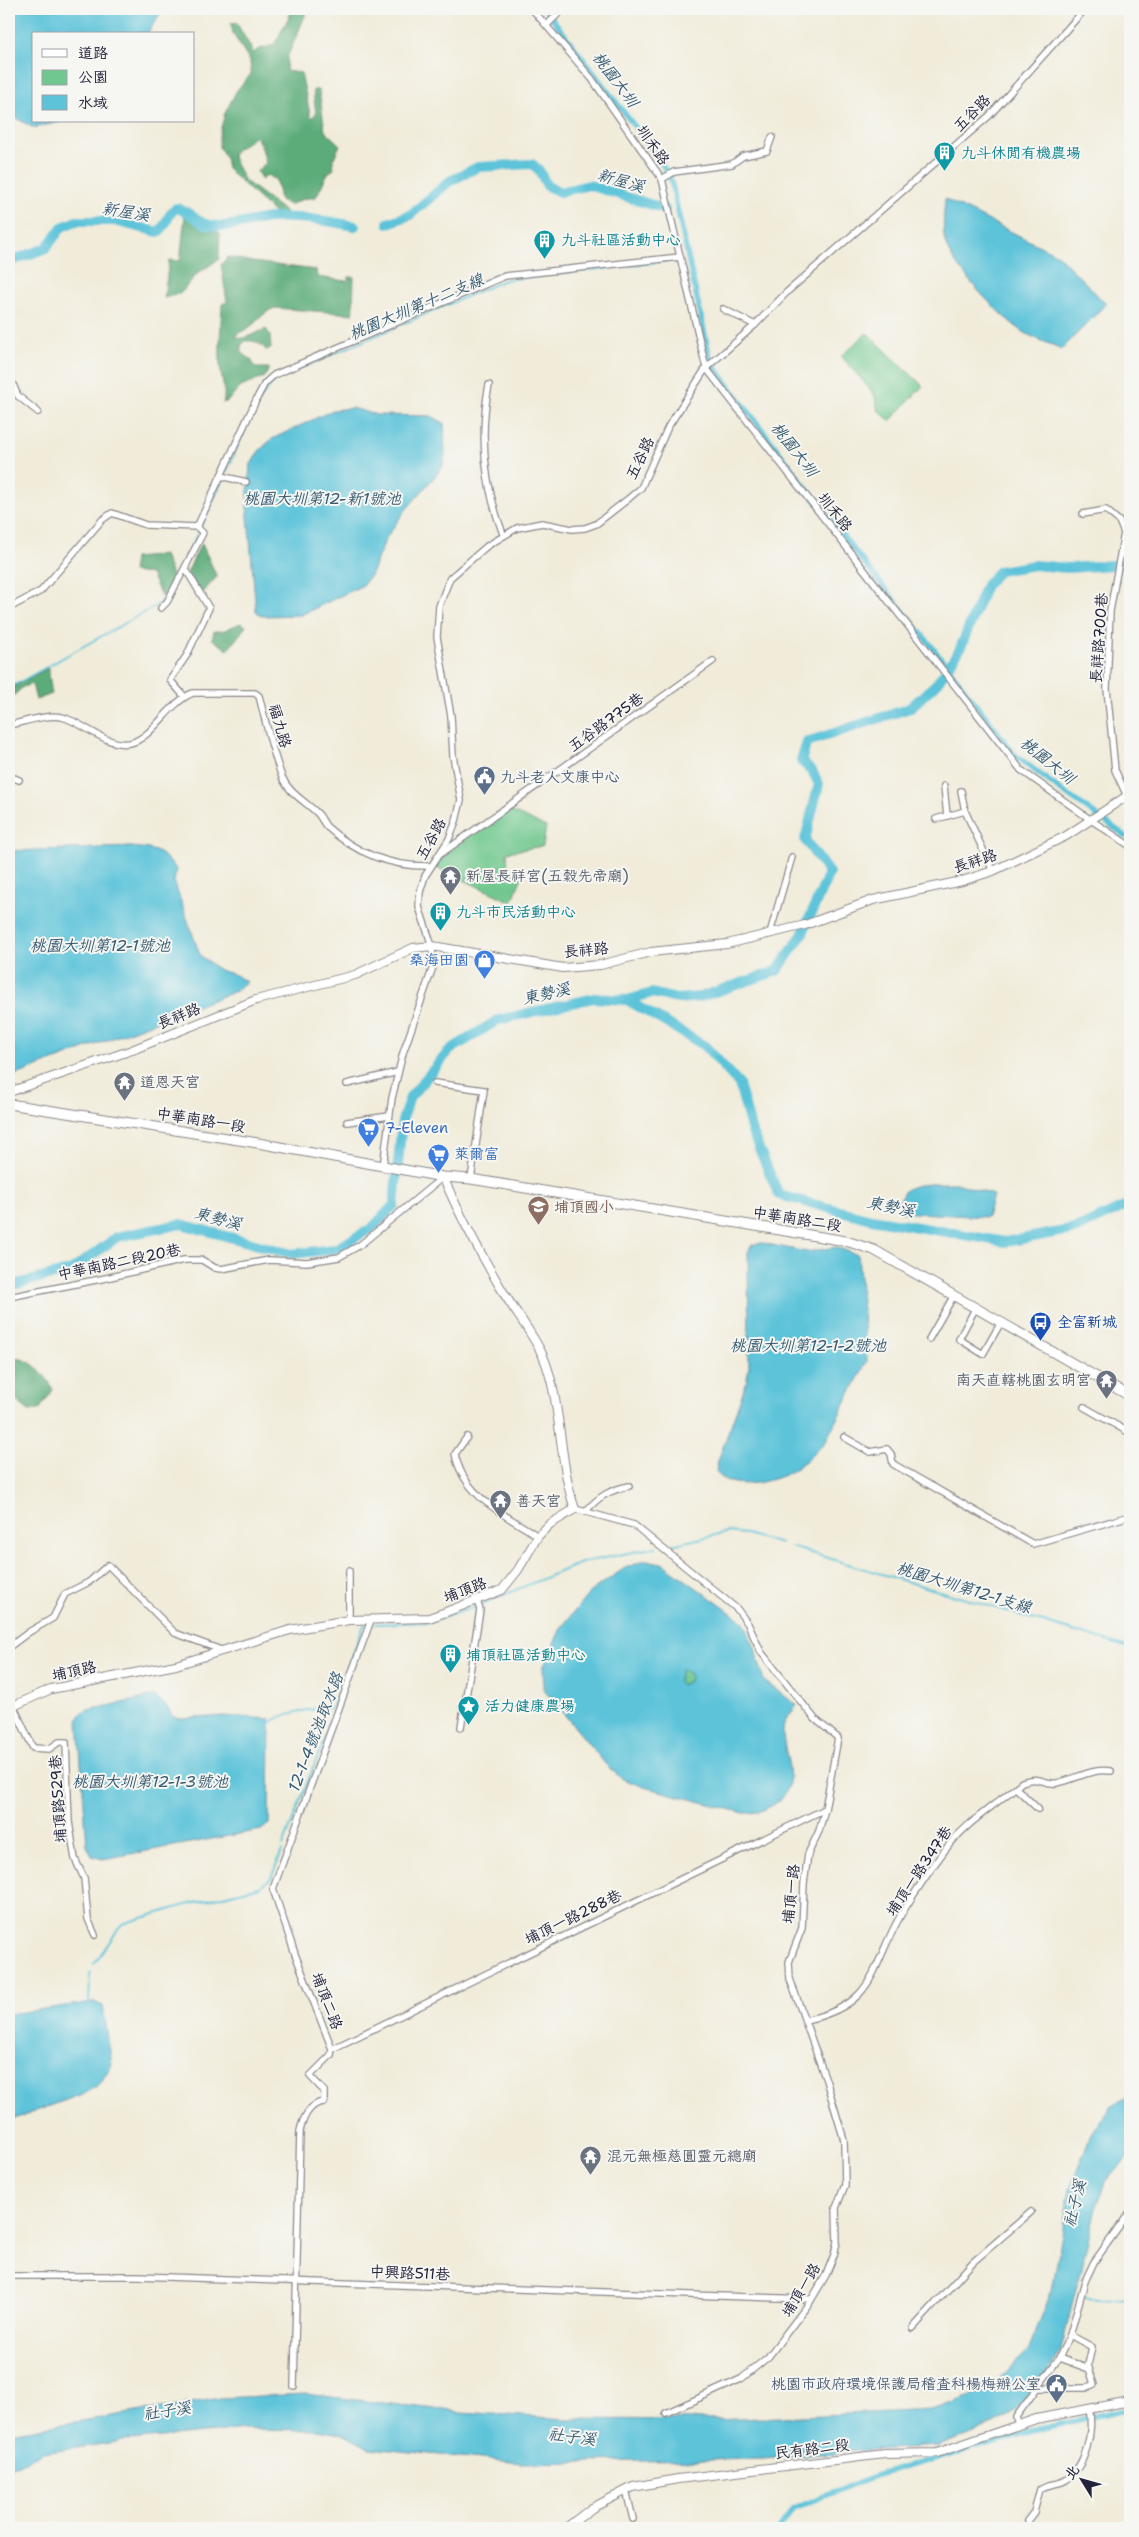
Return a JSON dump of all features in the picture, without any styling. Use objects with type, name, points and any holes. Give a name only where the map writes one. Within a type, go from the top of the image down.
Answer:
[{"type":"main road","name":"中華南路一段","points":[[9,1104],[249,1141],[423,1173]]},
{"type":"main road","name":"中華南路二段","points":[[423,1173],[846,1240],[874,1250],[1000,1324],[1130,1396]]},
{"type":"street","name":"圳禾路","points":[[532,9],[549,23],[663,178],[680,257],[709,366],[1021,770],[1095,818],[1130,846]]},
{"type":"street","points":[[549,23],[563,9]]},
{"type":"street","name":"五谷路","points":[[385,1167],[389,1116],[398,1072],[414,1020],[434,967],[432,946],[419,907],[424,876],[440,855],[456,821],[461,800],[453,756],[451,716],[437,637],[439,606],[454,574],[503,534],[517,528],[542,523],[555,524],[572,529],[585,528],[596,524],[628,500],[641,488],[668,427],[709,366],[755,325],[787,292],[989,116],[1085,9]]},
{"type":"street","points":[[663,178],[671,173],[732,164],[743,156],[768,151],[772,137]]},
{"type":"street","points":[[197,527],[265,383],[274,375],[505,276],[680,257]]},
{"type":"street","points":[[723,309],[755,325]]},
{"type":"street","points":[[9,376],[18,396],[38,412]]},
{"type":"street","points":[[489,385],[484,421],[487,481],[503,534]]},
{"type":"street","points":[[221,476],[246,482]]},
{"type":"street","name":"長祥路700巷","points":[[1083,514],[1106,510],[1119,521],[1124,533],[1110,611],[1107,689],[1115,770],[1128,795]]},
{"type":"street","points":[[9,608],[41,591],[102,520],[112,513],[146,525],[197,527],[203,532],[167,602],[161,608]]},
{"type":"street","points":[[9,725],[60,717],[115,743],[132,742],[149,730],[184,696],[170,680],[187,655],[209,608],[185,568]]},
{"type":"street","name":"五谷路775巷","points":[[440,855],[713,661]]},
{"type":"street","name":"福九路","points":[[184,696],[193,693],[255,693],[259,696],[282,777],[295,795],[318,815],[326,826],[356,849],[384,861],[410,866],[431,866]]},
{"type":"street","points":[[9,776],[20,780]]},
{"type":"street","points":[[944,786],[947,816]]},
{"type":"street","points":[[961,791],[965,811],[993,871]]},
{"type":"street","name":"長祥路","points":[[9,1092],[132,1050],[256,1000],[355,975],[413,948],[432,946],[563,968],[600,965],[651,952],[727,944],[802,925],[873,900],[962,881],[993,871],[1031,854],[1095,818],[1128,795]]},
{"type":"street","points":[[936,819],[965,811]]},
{"type":"street","points":[[770,933],[792,856]]},
{"type":"street","points":[[347,1084],[398,1072]]},
{"type":"street","points":[[435,1083],[484,1090],[470,1179]]},
{"type":"street","points":[[348,1122],[389,1116]]},
{"type":"street","points":[[443,1177],[475,1243],[514,1309],[527,1327],[543,1358],[554,1402],[567,1485],[575,1509]]},
{"type":"street","name":"中華南路二段20巷","points":[[9,1296],[106,1278],[184,1260],[198,1259],[214,1268],[221,1269],[269,1260],[308,1262],[339,1257],[360,1245],[443,1177]]},
{"type":"street","points":[[929,1339],[953,1297]]},
{"type":"street","points":[[975,1309],[959,1339],[983,1354],[1000,1324]]},
{"type":"street","points":[[1084,1407],[1130,1433]]},
{"type":"street","points":[[467,1437],[455,1454],[462,1475],[474,1494],[538,1536]]},
{"type":"street","points":[[844,1437],[870,1452],[887,1449],[891,1454],[893,1464],[1033,1544],[1130,1516]]},
{"type":"street","points":[[586,1511],[596,1500],[610,1490],[629,1486]]},
{"type":"street","name":"埔頂一路","points":[[575,1509],[634,1525],[737,1609],[748,1624],[761,1652],[815,1719],[823,1723],[838,1738],[825,1809],[819,1831],[808,1854],[804,1884],[802,1928],[789,1962],[790,1979],[844,2140],[845,2185],[836,2208],[837,2242],[834,2255],[826,2275],[793,2327],[768,2357],[741,2379],[666,2413]]},
{"type":"street","name":"埔頂路","points":[[11,1706],[51,1689],[176,1665],[290,1630],[349,1620],[430,1618],[502,1590],[518,1570],[538,1536],[550,1524],[575,1509]]},
{"type":"street","points":[[9,1647],[29,1632],[53,1618],[65,1594],[89,1582],[108,1565],[175,1633],[220,1650]]},
{"type":"street","points":[[349,1571],[349,1620]]},
{"type":"street","points":[[461,1727],[480,1610],[476,1601]]},
{"type":"street","name":"埔頂二路","points":[[294,2386],[294,2282],[300,2131],[304,2118],[313,2106],[324,2102],[324,2091],[310,2076],[331,2055],[332,2049],[295,1954],[273,1889],[371,1620]]},
{"type":"street","name":"埔頂路529巷","points":[[11,1706],[33,1748],[49,1749],[58,1742],[66,1742],[69,1822],[75,1859],[84,1878],[88,1919],[95,1935]]},
{"type":"street","name":"埔頂一路347巷","points":[[805,2020],[834,2013],[861,1994],[869,1983],[901,1915],[946,1850],[964,1828],[1022,1782],[1033,1778],[1056,1783],[1088,1772],[1102,1770],[1111,1772]]},
{"type":"street","points":[[1016,1788],[1038,1809]]},
{"type":"street","name":"埔頂一路288巷","points":[[332,2049],[825,1809]]},
{"type":"street","points":[[913,2328],[973,2262],[1031,2212]]},
{"type":"street","points":[[1018,2425],[1016,2417],[1040,2388],[1059,2358],[1070,2335],[1082,2291],[1094,2262],[1130,2212]]},
{"type":"street","name":"中興路511巷","points":[[9,2276],[127,2276],[810,2299]]},
{"type":"street","points":[[1040,2388],[1091,2387],[1095,2379],[1089,2369],[1092,2347],[1070,2335]]},
{"type":"street","points":[[1059,2358],[1089,2369]]},
{"type":"street","name":"民有路二段","points":[[566,2528],[592,2508],[626,2490],[678,2479],[831,2460],[885,2454],[937,2453],[1018,2425],[1067,2412],[1090,2414],[1130,2401]]},
{"type":"street","points":[[1026,2521],[1034,2512],[1040,2489],[1064,2481],[1078,2466],[1088,2445],[1090,2414]]},
{"type":"street","points":[[626,2490],[633,2519]]},
{"type":"green space","points":[[293,9],[308,9],[287,58],[286,71],[301,73],[311,118],[316,114],[313,90],[319,90],[325,131],[340,145],[333,160],[334,169],[328,173],[316,197],[303,199],[290,205],[280,200],[276,180],[267,175],[262,180],[257,171],[266,163],[256,136],[237,149],[232,155],[244,180],[289,215],[277,215],[227,169],[225,157],[219,147],[219,135],[225,113],[237,90],[251,74],[250,61],[233,34],[231,24],[236,22],[254,53],[257,50],[274,45]]},
{"type":"green space","points":[[185,214],[198,225],[220,233],[219,259],[196,275],[181,293],[164,298],[169,260],[180,261]]},
{"type":"green space","points":[[228,257],[316,270],[317,277],[347,281],[349,277],[354,277],[353,314],[275,308],[265,313],[244,331],[238,333],[237,338],[244,338],[266,329],[270,335],[271,349],[266,350],[252,341],[245,341],[241,346],[241,353],[251,359],[255,368],[269,368],[265,377],[241,387],[228,401],[223,403],[220,342],[222,304],[227,302],[221,264]]},
{"type":"green space","points":[[867,333],[923,386],[890,421],[878,410],[874,394],[841,356]]},
{"type":"green space","points":[[202,544],[217,577],[200,595],[187,573]]},
{"type":"green space","points":[[164,555],[174,580],[162,598],[151,574],[132,572],[134,558]]},
{"type":"green space","points":[[241,623],[246,626],[228,650],[212,639],[214,631],[222,631]]},
{"type":"green space","points":[[48,668],[52,694],[36,700],[32,684],[23,687],[9,700],[9,689]]},
{"type":"green space","points":[[506,809],[546,827],[543,846],[507,852],[508,870],[523,874],[512,902],[433,866],[447,853]]},
{"type":"green space","points":[[15,1358],[27,1361],[38,1369],[47,1379],[53,1390],[39,1410],[29,1411],[9,1397],[9,1360]]},
{"type":"green space","points":[[681,1670],[688,1671],[691,1676],[689,1681],[681,1685],[678,1682]]},
{"type":"water","points":[[9,9],[163,9],[148,32],[32,32],[32,122],[59,122],[34,128],[9,114]]},
{"type":"water","points":[[945,199],[1058,255],[1106,304],[1062,349],[1017,328],[980,292],[957,265],[949,252],[945,242],[944,231]]},
{"type":"water","name":"桃園大圳第12-新1號池","points":[[352,408],[377,415],[431,416],[444,423],[445,456],[442,468],[404,512],[386,538],[371,574],[363,585],[301,615],[262,616],[256,611],[247,505],[250,466],[259,451],[272,439],[333,410]]},
{"type":"water","name":"桃園大圳第12-1號池","points":[[131,847],[152,850],[161,854],[176,869],[174,882],[200,955],[219,970],[236,975],[246,982],[236,991],[19,1074],[9,1076],[9,851]]},
{"type":"water","points":[[930,1183],[957,1183],[993,1195],[987,1217],[900,1212],[901,1197],[906,1190]]},
{"type":"water","name":"桃園大圳第12-1-2號池","points":[[762,1243],[807,1252],[836,1247],[858,1255],[867,1361],[825,1442],[800,1466],[788,1473],[766,1481],[748,1484],[730,1482],[716,1472],[718,1461],[746,1383],[749,1367],[748,1252],[752,1245]]},
{"type":"water","points":[[646,1560],[662,1563],[744,1622],[755,1648],[764,1681],[797,1705],[785,1721],[783,1730],[790,1775],[788,1786],[783,1796],[773,1805],[752,1813],[744,1813],[644,1787],[621,1778],[607,1766],[544,1690],[543,1668],[561,1628],[591,1591],[625,1568]],"holes":[[[681,1670],[687,1671],[691,1676],[689,1681],[681,1685],[678,1682]]]},
{"type":"water","name":"桃園大圳第12-1-3號池","points":[[155,1696],[168,1708],[172,1716],[179,1719],[224,1716],[270,1719],[269,1824],[261,1830],[103,1859],[92,1856],[87,1846],[78,1721],[81,1714],[88,1710]]},
{"type":"water","points":[[94,2002],[103,2006],[112,2064],[100,2084],[85,2093],[9,2121],[9,2014]]},
{"type":"water","points":[[1130,2095],[1130,2155],[1107,2180],[1096,2208],[1061,2350],[1038,2387],[1010,2416],[977,2432],[938,2446],[763,2459],[522,2463],[369,2448],[343,2434],[317,2430],[246,2429],[129,2440],[43,2453],[9,2468],[9,2433],[221,2398],[305,2394],[462,2412],[566,2419],[716,2420],[931,2410],[986,2391],[1028,2351],[1052,2290],[1070,2189],[1089,2139],[1110,2107]]},
{"type":"waterway","name":"桃園大圳","points":[[545,9],[658,157],[671,180],[711,362],[845,539],[933,648],[1015,755],[1059,789],[1130,839]]},
{"type":"waterway","name":"新屋溪","points":[[388,223],[410,215],[450,181],[478,167],[532,164],[539,170],[547,186],[560,192],[589,185],[665,209]]},
{"type":"waterway","name":"新屋溪","points":[[9,262],[46,248],[62,227],[76,221],[114,221],[158,232],[176,208],[205,224],[217,226],[270,218],[313,219],[355,226]]},
{"type":"waterway","name":"桃園大圳第十二支線","points":[[226,472],[254,410],[277,378],[505,280],[675,260]]},
{"type":"waterway","name":"桃園大圳第十二支線","points":[[184,563],[223,479]]},
{"type":"waterway","points":[[627,1000],[652,993],[677,999],[700,997],[777,971],[802,935],[829,873],[805,840],[819,784],[812,771],[801,761],[807,742],[910,708],[937,683],[960,649],[986,585],[999,571],[1034,565],[1067,568],[1130,564]]},
{"type":"waterway","name":"桃園大圳第十二支線","points":[[9,688],[159,604],[169,594]]},
{"type":"waterway","name":"東勢溪","points":[[9,1286],[72,1270],[117,1237],[181,1224],[292,1254],[335,1249],[372,1228],[394,1205],[402,1121],[410,1097],[450,1050],[498,1020],[594,998],[627,1000],[705,1046],[739,1084],[752,1132],[779,1195],[871,1219],[1005,1242],[1076,1229],[1130,1204]]},
{"type":"waterway","name":"桃園大圳第12-1支線","points":[[667,1546],[728,1532],[746,1534],[781,1544]]},
{"type":"waterway","name":"桃園大圳第12-1支線","points":[[482,1604],[581,1563],[656,1547]]},
{"type":"waterway","name":"桃園大圳第12-1支線","points":[[791,1547],[1130,1648]]},
{"type":"waterway","name":"桃園大圳第12-1支線","points":[[375,1624],[430,1622],[475,1607]]},
{"type":"waterway","name":"12-1-4號池取水路","points":[[268,1725],[274,1720],[289,1714],[332,1708],[364,1625],[367,1625]]},
{"type":"waterway","name":"12-1-4號池取水路","points":[[283,1846],[337,1706]]},
{"type":"waterway","name":"12-1-4號池取水路","points":[[94,1964],[122,1924],[182,1906],[260,1887],[271,1878],[282,1851]]},
{"type":"waterway","name":"12-1-4號池取水路","points":[[89,2003],[90,1973]]},
{"type":"waterway","name":"社子溪","points":[[1083,2297],[1130,2300]]},
{"type":"waterway","points":[[780,2528],[793,2509],[877,2475],[1044,2428],[1130,2408]]},
{"type":"place","name":"九斗休閒有機農場","points":[[945,172]]},
{"type":"place","name":"九斗社區活動中心","points":[[545,259]]},
{"type":"place","name":"九斗老人文康中心","points":[[484,796]]},
{"type":"place","name":"新屋長祥宮(五穀先帝廟)","points":[[450,895]]},
{"type":"place","name":"九斗市民活動中心","points":[[440,931]]},
{"type":"place","name":"桑海田園","points":[[485,979]]},
{"type":"place","name":"道恩天宮","points":[[124,1101]]},
{"type":"place","name":"7-Eleven","points":[[369,1147]]},
{"type":"place","name":"萊爾富","points":[[438,1173]]},
{"type":"place","name":"埔頂國小","points":[[538,1226]]},
{"type":"place","name":"全富新城","points":[[1041,1341]]},
{"type":"place","name":"南天直轄桃園玄明宮","points":[[1107,1399]]},
{"type":"place","name":"善天宮","points":[[500,1520]]},
{"type":"place","name":"埔頂社區活動中心","points":[[450,1674]]},
{"type":"place","name":"活力健康農場","points":[[469,1725]]},
{"type":"place","name":"混元無極慈圓靈元總廟","points":[[591,2175]]},
{"type":"place","name":"桃園市政府環境保護局稽查科楊梅辦公室","points":[[1057,2403]]}]
